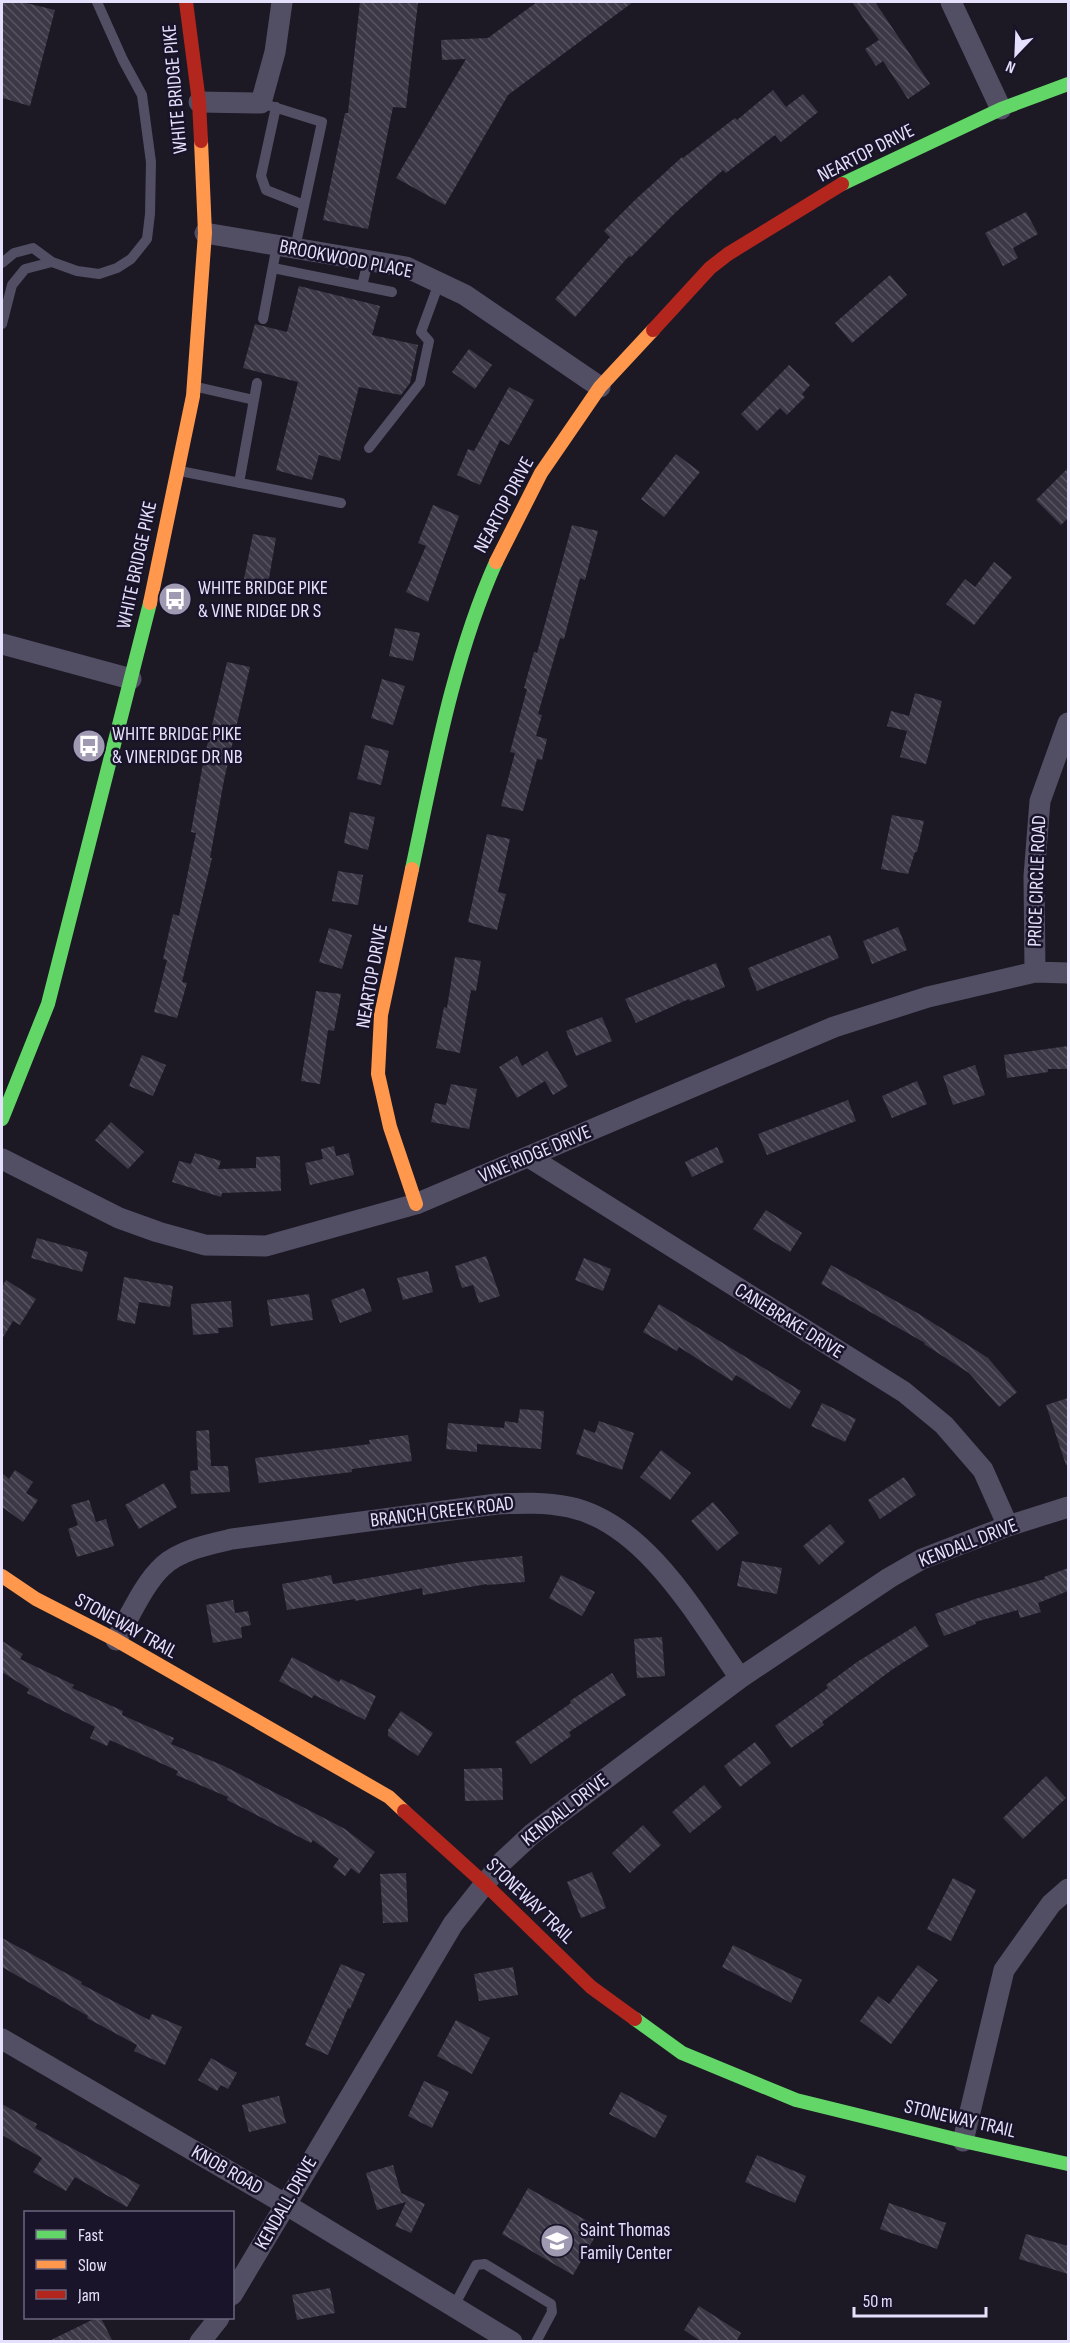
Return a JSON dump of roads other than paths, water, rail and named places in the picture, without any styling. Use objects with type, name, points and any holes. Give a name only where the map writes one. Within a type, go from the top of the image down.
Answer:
[{"type":"street","name":"WHITE BRIDGE PIKE","points":[[2,1119],[48,1004],[143,635],[193,387],[205,233],[199,102],[186,2]]},
{"type":"street","points":[[199,102],[269,105],[282,2]]},
{"type":"street","points":[[951,2],[1001,109]]},
{"type":"street","name":"NEARTOP DRIVE","points":[[416,1204],[390,1127],[378,1074],[381,1015],[435,761],[461,662],[487,582],[506,539],[541,473],[600,387],[710,268],[728,254],[842,184],[1001,109],[1068,84]]},
{"type":"street","name":"BROOKWOOD PLACE","points":[[205,233],[406,267],[465,295],[600,387]]},
{"type":"street","points":[[2,644],[131,680]]},
{"type":"street","name":"PRICE CIRCLE ROAD","points":[[1035,972],[1034,876],[1040,801],[1068,723]]},
{"type":"street","name":"VINE RIDGE DRIVE","points":[[2,1159],[118,1218],[158,1232],[205,1245],[266,1246],[416,1204],[834,1027],[928,997],[1035,972],[1068,973]]},
{"type":"street","name":"CANEBRAKE DRIVE","points":[[529,1157],[904,1392],[944,1425],[983,1470],[1008,1526]]},
{"type":"street","name":"BRANCH CREEK ROAD","points":[[116,1640],[145,1590],[163,1565],[197,1547],[232,1539],[496,1504],[539,1502],[571,1507],[603,1519],[635,1541],[667,1574],[740,1678]]},
{"type":"street","name":"KENDALL DRIVE","points":[[234,2292],[453,1924],[503,1861],[532,1834],[740,1678],[922,1559],[1008,1526],[1068,1508]]},
{"type":"street","name":"STONEWAY TRAIL","points":[[2,1576],[36,1599],[116,1640],[389,1797],[485,1884],[591,1987],[682,2053],[796,2100],[1068,2164]]},
{"type":"street","points":[[963,2141],[1004,1970],[1050,1904],[1068,1889]]},
{"type":"street","name":"KNOB ROAD","points":[[2,2039],[285,2204],[512,2342]]},
{"type":"street","points":[[200,2342],[218,2319]]},
{"type":"lane","points":[[2,263],[14,252],[33,248],[52,262],[77,271],[99,274],[117,268],[131,259],[147,239],[151,162],[142,95],[123,60],[97,2]]},
{"type":"lane","points":[[263,319],[273,268],[286,246],[304,204],[322,122],[269,105],[261,176],[266,190],[304,204]]},
{"type":"lane","points":[[362,286],[368,261]]},
{"type":"lane","points":[[2,324],[12,285],[24,269],[52,262]]},
{"type":"lane","points":[[273,268],[392,292]]},
{"type":"lane","points":[[369,448],[420,383],[429,341],[421,332],[439,283]]},
{"type":"lane","points":[[239,483],[256,382]]},
{"type":"lane","points":[[193,387],[254,400]]},
{"type":"lane","points":[[177,470],[340,503]]},
{"type":"lane","points":[[454,2306],[476,2265],[485,2264],[551,2304],[552,2312],[536,2342]]},
{"type":"place","name":"WHITE BRIDGE PIKE & VINE RIDGE DR S","points":[[175,599]]},
{"type":"place","name":"WHITE BRIDGE PIKE & VINERIDGE DR NB","points":[[89,746]]},
{"type":"place","name":"Saint Thomas Family Center","points":[[557,2241]]}]
